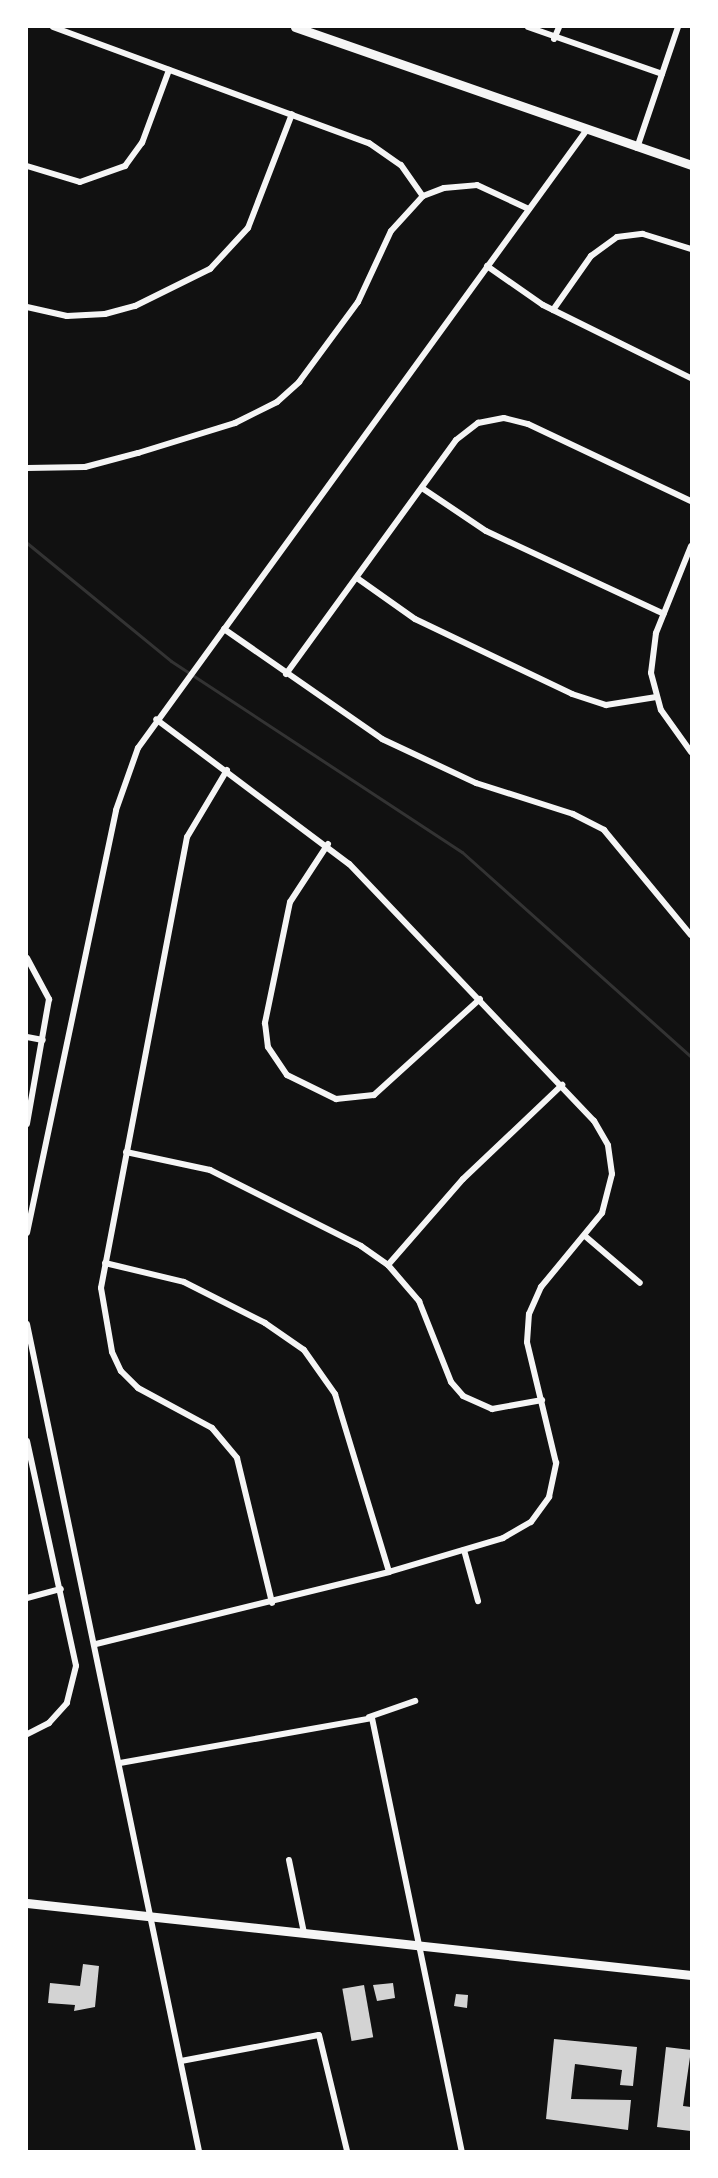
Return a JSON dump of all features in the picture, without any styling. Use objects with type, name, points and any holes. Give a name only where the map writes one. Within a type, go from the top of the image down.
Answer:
[{"type":"main road","points":[[295,27],[586,131],[691,165]]},
{"type":"main road","points":[[27,1903],[691,1975]]},
{"type":"street","points":[[53,27],[382,149],[423,196]]},
{"type":"street","points":[[528,27],[554,39],[662,74]]},
{"type":"street","points":[[554,39],[559,27]]},
{"type":"street","points":[[637,148],[678,27]]},
{"type":"street","points":[[27,166],[80,182],[100,179],[125,166],[142,143],[169,70]]},
{"type":"street","points":[[27,307],[67,316],[105,314],[210,269],[252,220],[292,114]]},
{"type":"street","points":[[27,1233],[116,810],[128,768],[156,719],[586,131]]},
{"type":"street","points":[[27,468],[85,467],[127,456],[235,423],[277,402],[299,382],[358,302],[391,231],[423,196],[444,188],[477,185],[529,209]]},
{"type":"street","points":[[552,310],[591,256],[617,237],[643,234],[691,249]]},
{"type":"street","points":[[488,266],[552,310],[691,378]]},
{"type":"street","points":[[286,674],[463,433],[478,423],[504,418],[528,424],[691,501]]},
{"type":"street","points":[[422,488],[486,531],[664,614]]},
{"type":"street","points":[[691,546],[664,614],[651,658],[656,697],[691,753]]},
{"type":"street","points":[[357,578],[415,619],[572,694],[606,705],[656,697]]},
{"type":"street","points":[[224,629],[382,739],[484,786],[573,814],[604,830],[691,935]]},
{"type":"street","points":[[96,1644],[272,1603],[389,1572],[464,1550],[523,1529],[549,1497],[556,1453],[527,1342],[529,1314],[541,1287],[585,1236],[609,1198],[611,1158],[594,1121],[562,1085],[328,844],[156,719]]},
{"type":"street","points":[[227,770],[187,837],[105,1263],[103,1307],[117,1363],[138,1388],[212,1428],[230,1446],[246,1484],[272,1603]]},
{"type":"street","points":[[328,844],[290,902],[265,1023],[268,1047],[287,1075],[336,1099],[374,1095],[480,999]]},
{"type":"street","points":[[27,958],[49,999],[27,1124]]},
{"type":"street","points":[[27,1037],[43,1040]]},
{"type":"street","points":[[388,1265],[463,1179],[562,1085]]},
{"type":"street","points":[[126,1152],[210,1170],[388,1265],[426,1314],[452,1382],[463,1396],[492,1409],[542,1400]]},
{"type":"street","points":[[585,1236],[640,1283]]},
{"type":"street","points":[[105,1263],[184,1281],[289,1337],[316,1363],[336,1394],[389,1572]]},
{"type":"street","points":[[27,1323],[96,1644],[199,2151]]},
{"type":"street","points":[[27,1442],[29,1463],[61,1589],[75,1679],[61,1711],[27,1734]]},
{"type":"street","points":[[464,1550],[478,1601]]},
{"type":"street","points":[[27,1599],[61,1589]]},
{"type":"street","points":[[120,1763],[369,1717],[415,1701]]},
{"type":"street","points":[[369,1717],[379,1736],[462,2151]]},
{"type":"street","points":[[289,1860],[304,1933]]},
{"type":"street","points":[[181,2061],[319,2035],[346,2151]]},
{"type":"building","points":[[83,1964],[99,1966],[95,2007],[74,2011],[75,2005],[48,2003],[50,1983],[80,1986]]},
{"type":"building","points":[[393,1983],[395,1998],[377,2001],[373,1985]]},
{"type":"building","points":[[364,1985],[373,2037],[352,2041],[342,1989]]},
{"type":"building","points":[[456,1994],[468,1995],[467,2008],[454,2006]]},
{"type":"building","points":[[554,2039],[637,2047],[633,2086],[620,2085],[622,2070],[575,2064],[571,2099],[631,2100],[628,2130],[546,2119]]},
{"type":"building","points":[[666,2047],[691,2050],[683,2106],[691,2107],[691,2131],[657,2127]]},
{"type":"waterway","points":[[27,543],[171,661],[462,852],[691,1057]]}]
